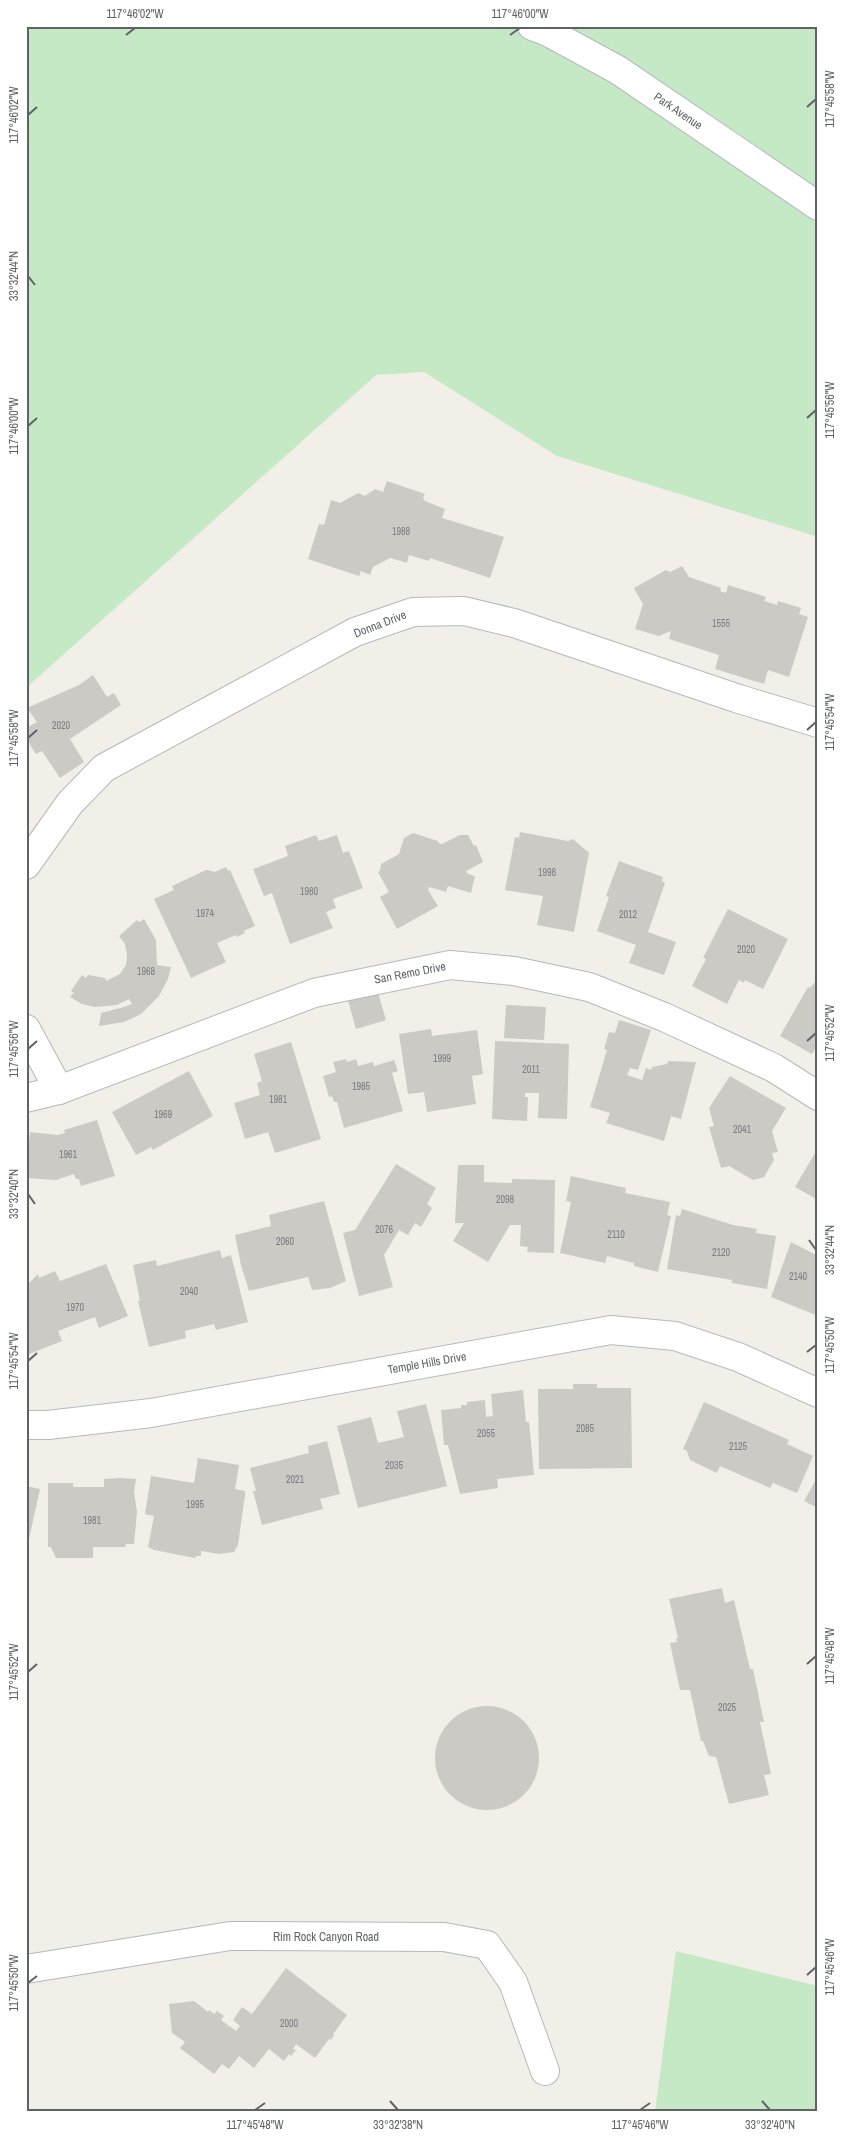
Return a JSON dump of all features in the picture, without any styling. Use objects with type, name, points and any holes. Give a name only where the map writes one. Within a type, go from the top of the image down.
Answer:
[{"type":"street","name":"Park Avenue","points":[[532,26],[548,32],[618,70],[818,206]]},
{"type":"street","name":"Donna Drive","points":[[26,864],[37,831],[70,803],[104,768],[355,632],[413,612],[464,611],[514,623],[730,696],[818,723]]},
{"type":"street","name":"San Remo Drive","points":[[26,1098],[59,1090],[314,993],[450,965],[514,971],[589,987],[664,1017],[774,1068],[818,1096]]},
{"type":"street","points":[[26,1029],[59,1090]]},
{"type":"street","name":"Temple Hills Drive","points":[[26,1425],[48,1425],[151,1414],[611,1330],[675,1336],[738,1357],[818,1393]]},
{"type":"street","name":"Rim Rock Canyon Road","points":[[26,1969],[230,1936],[444,1937],[487,1945],[514,1982],[545,2071]]},
{"type":"green space","points":[[26,26],[818,26],[818,537],[557,456],[424,372],[376,375],[26,688]]},
{"type":"green space","points":[[676,1951],[818,1986],[818,2112],[655,2112]]},
{"type":"building","points":[[387,481],[425,494],[423,498],[425,501],[445,509],[442,518],[504,537],[490,578],[430,558],[429,561],[409,555],[407,563],[390,558],[373,567],[370,575],[361,571],[359,576],[308,559],[319,524],[324,525],[331,500],[340,503],[358,493],[365,496],[375,489],[383,492]]},
{"type":"building","points":[[682,566],[689,577],[721,588],[720,591],[726,593],[728,585],[766,597],[764,601],[777,605],[778,601],[801,608],[799,614],[808,617],[789,677],[768,670],[764,684],[715,669],[719,655],[669,639],[671,631],[659,636],[635,629],[643,604],[634,588],[666,570],[670,572]]},
{"type":"building","points":[[93,675],[107,697],[114,693],[121,705],[70,739],[84,762],[60,778],[42,751],[36,754],[26,738],[26,728],[37,722],[27,708],[79,685]]},
{"type":"building","points":[[520,832],[568,841],[573,839],[589,853],[574,932],[537,925],[543,896],[505,890],[515,837],[519,838]]},
{"type":"building","points":[[413,833],[442,844],[460,835],[468,835],[474,846],[476,845],[483,862],[466,871],[468,874],[475,876],[471,893],[448,886],[446,892],[429,887],[428,890],[438,906],[397,929],[380,897],[389,892],[378,872],[380,871],[381,864],[399,854],[404,838]]},
{"type":"building","points":[[316,835],[319,841],[337,835],[343,853],[349,851],[363,888],[333,899],[336,908],[326,912],[333,928],[290,944],[272,893],[264,896],[253,869],[288,856],[285,846]]},
{"type":"building","points":[[619,861],[663,877],[662,881],[665,883],[648,932],[676,942],[664,975],[629,963],[636,945],[597,931],[609,897],[606,896]]},
{"type":"building","points":[[226,867],[228,871],[230,870],[255,926],[237,937],[236,935],[217,943],[226,962],[191,978],[154,899],[174,890],[172,886],[206,870],[215,872]]},
{"type":"building","points":[[728,909],[788,939],[763,989],[745,980],[744,983],[739,980],[727,1004],[692,986],[706,959],[703,958]]},
{"type":"building","points":[[144,919],[156,940],[157,965],[171,967],[168,979],[159,996],[141,1014],[124,1022],[99,1026],[101,1013],[132,1004],[129,999],[117,1005],[95,1007],[82,1004],[70,997],[74,993],[71,991],[82,975],[86,978],[88,975],[105,978],[106,981],[120,974],[126,965],[127,955],[125,944],[119,936],[137,920],[139,922]]},
{"type":"building","points":[[818,978],[818,1044],[812,1054],[780,1036],[808,987],[810,988]]},
{"type":"building","points":[[377,989],[386,1020],[356,1029],[347,997]]},
{"type":"building","points":[[506,1005],[546,1007],[544,1040],[504,1038]]},
{"type":"building","points":[[619,1020],[651,1030],[638,1070],[630,1068],[627,1075],[642,1080],[646,1068],[651,1070],[652,1067],[667,1064],[668,1061],[696,1062],[681,1119],[671,1116],[664,1141],[606,1123],[610,1113],[590,1107],[607,1050],[604,1049],[609,1032],[615,1033]]},
{"type":"building","points":[[431,1029],[432,1036],[477,1030],[483,1074],[472,1076],[476,1104],[427,1112],[424,1092],[408,1094],[399,1034]]},
{"type":"building","points":[[495,1041],[569,1044],[567,1119],[538,1118],[539,1093],[525,1093],[525,1097],[528,1097],[527,1121],[492,1119]]},
{"type":"building","points":[[291,1042],[321,1139],[275,1153],[268,1132],[245,1139],[234,1103],[260,1095],[257,1083],[262,1081],[254,1054]]},
{"type":"building","points":[[346,1059],[347,1062],[356,1059],[358,1066],[373,1062],[374,1066],[394,1060],[398,1071],[392,1073],[403,1111],[344,1128],[337,1102],[334,1102],[332,1096],[329,1097],[323,1076],[336,1072],[333,1062]]},
{"type":"building","points":[[189,1071],[213,1116],[153,1150],[151,1147],[136,1155],[112,1112]]},
{"type":"building","points":[[730,1076],[786,1108],[772,1131],[778,1152],[772,1153],[774,1160],[764,1177],[753,1180],[729,1166],[721,1168],[709,1127],[714,1126],[709,1108]]},
{"type":"building","points":[[97,1120],[115,1176],[81,1186],[79,1179],[76,1179],[74,1174],[56,1180],[26,1178],[30,1132],[58,1135],[65,1133],[64,1130]]},
{"type":"building","points":[[818,1148],[818,1200],[795,1187]]},
{"type":"building","points":[[396,1164],[436,1188],[427,1204],[432,1208],[421,1227],[415,1223],[408,1235],[399,1230],[384,1255],[393,1287],[359,1296],[343,1233],[355,1230]]},
{"type":"building","points":[[458,1165],[484,1165],[484,1182],[512,1183],[512,1179],[555,1180],[554,1253],[527,1252],[528,1247],[520,1246],[521,1225],[510,1225],[488,1262],[453,1241],[464,1223],[455,1223]]},
{"type":"building","points":[[571,1176],[626,1188],[625,1193],[670,1202],[667,1215],[671,1216],[658,1272],[607,1256],[605,1263],[560,1253],[571,1202],[566,1201]]},
{"type":"building","points":[[324,1201],[346,1281],[330,1288],[312,1290],[308,1277],[249,1291],[235,1235],[271,1226],[269,1215]]},
{"type":"building","points":[[682,1209],[733,1225],[757,1229],[756,1233],[776,1236],[767,1289],[732,1283],[732,1280],[667,1269],[676,1215],[680,1216]]},
{"type":"building","points":[[791,1242],[818,1256],[818,1316],[771,1297]]},
{"type":"building","points":[[220,1250],[222,1258],[231,1255],[248,1322],[216,1330],[214,1324],[185,1331],[186,1338],[149,1347],[138,1301],[140,1301],[133,1265],[156,1260],[157,1266]]},
{"type":"building","points":[[106,1264],[128,1316],[99,1328],[95,1317],[58,1331],[62,1341],[27,1355],[26,1286],[38,1274],[39,1278],[55,1271],[60,1281]]},
{"type":"building","points":[[573,1384],[597,1384],[597,1388],[631,1388],[632,1468],[539,1469],[538,1389],[573,1389]]},
{"type":"building","points":[[523,1390],[526,1422],[529,1422],[534,1475],[497,1479],[498,1488],[460,1494],[448,1445],[444,1445],[441,1410],[461,1408],[461,1405],[467,1405],[467,1402],[485,1400],[486,1417],[493,1416],[491,1394]]},
{"type":"building","points":[[704,1402],[789,1440],[787,1444],[813,1456],[797,1493],[773,1483],[770,1488],[720,1466],[717,1473],[690,1460],[687,1451],[683,1449]]},
{"type":"building","points":[[426,1404],[447,1486],[358,1508],[337,1426],[371,1417],[378,1443],[404,1437],[397,1411]]},
{"type":"building","points":[[327,1441],[340,1494],[320,1499],[323,1509],[262,1525],[253,1491],[256,1491],[250,1468],[309,1453],[308,1446]]},
{"type":"building","points":[[198,1458],[239,1465],[235,1489],[245,1491],[245,1495],[238,1545],[234,1552],[219,1554],[201,1551],[201,1556],[196,1556],[195,1558],[154,1550],[148,1547],[154,1516],[145,1514],[151,1476],[194,1483]]},
{"type":"building","points":[[818,1476],[818,1508],[804,1501]]},
{"type":"building","points":[[104,1479],[136,1479],[134,1492],[137,1512],[134,1544],[126,1544],[125,1547],[93,1547],[93,1558],[56,1558],[51,1547],[48,1547],[48,1483],[73,1483],[73,1487],[104,1487]]},
{"type":"building","points":[[26,1486],[40,1489],[29,1539],[26,1539]]},
{"type":"building","points":[[722,1588],[725,1603],[734,1600],[750,1669],[753,1669],[764,1722],[760,1722],[771,1774],[764,1775],[769,1795],[729,1804],[716,1757],[709,1756],[703,1741],[701,1741],[690,1690],[680,1690],[670,1643],[677,1642],[676,1638],[678,1638],[669,1599]]},
{"type":"building","points":[[487,1706],[507,1710],[524,1721],[535,1738],[539,1758],[535,1778],[524,1795],[507,1806],[487,1810],[467,1806],[450,1795],[439,1778],[435,1758],[439,1738],[450,1721],[467,1710]]},
{"type":"building","points":[[286,1968],[347,2015],[333,2034],[331,2040],[329,2039],[315,2058],[296,2044],[293,2049],[296,2050],[291,2056],[289,2054],[284,2061],[269,2049],[254,2068],[239,2056],[229,2069],[222,2064],[214,2074],[180,2048],[185,2042],[172,2033],[169,2004],[194,2001],[208,2012],[209,2010],[214,2014],[217,2011],[224,2016],[221,2020],[236,2031],[240,2026],[233,2020],[242,2007],[252,2014]]}]
